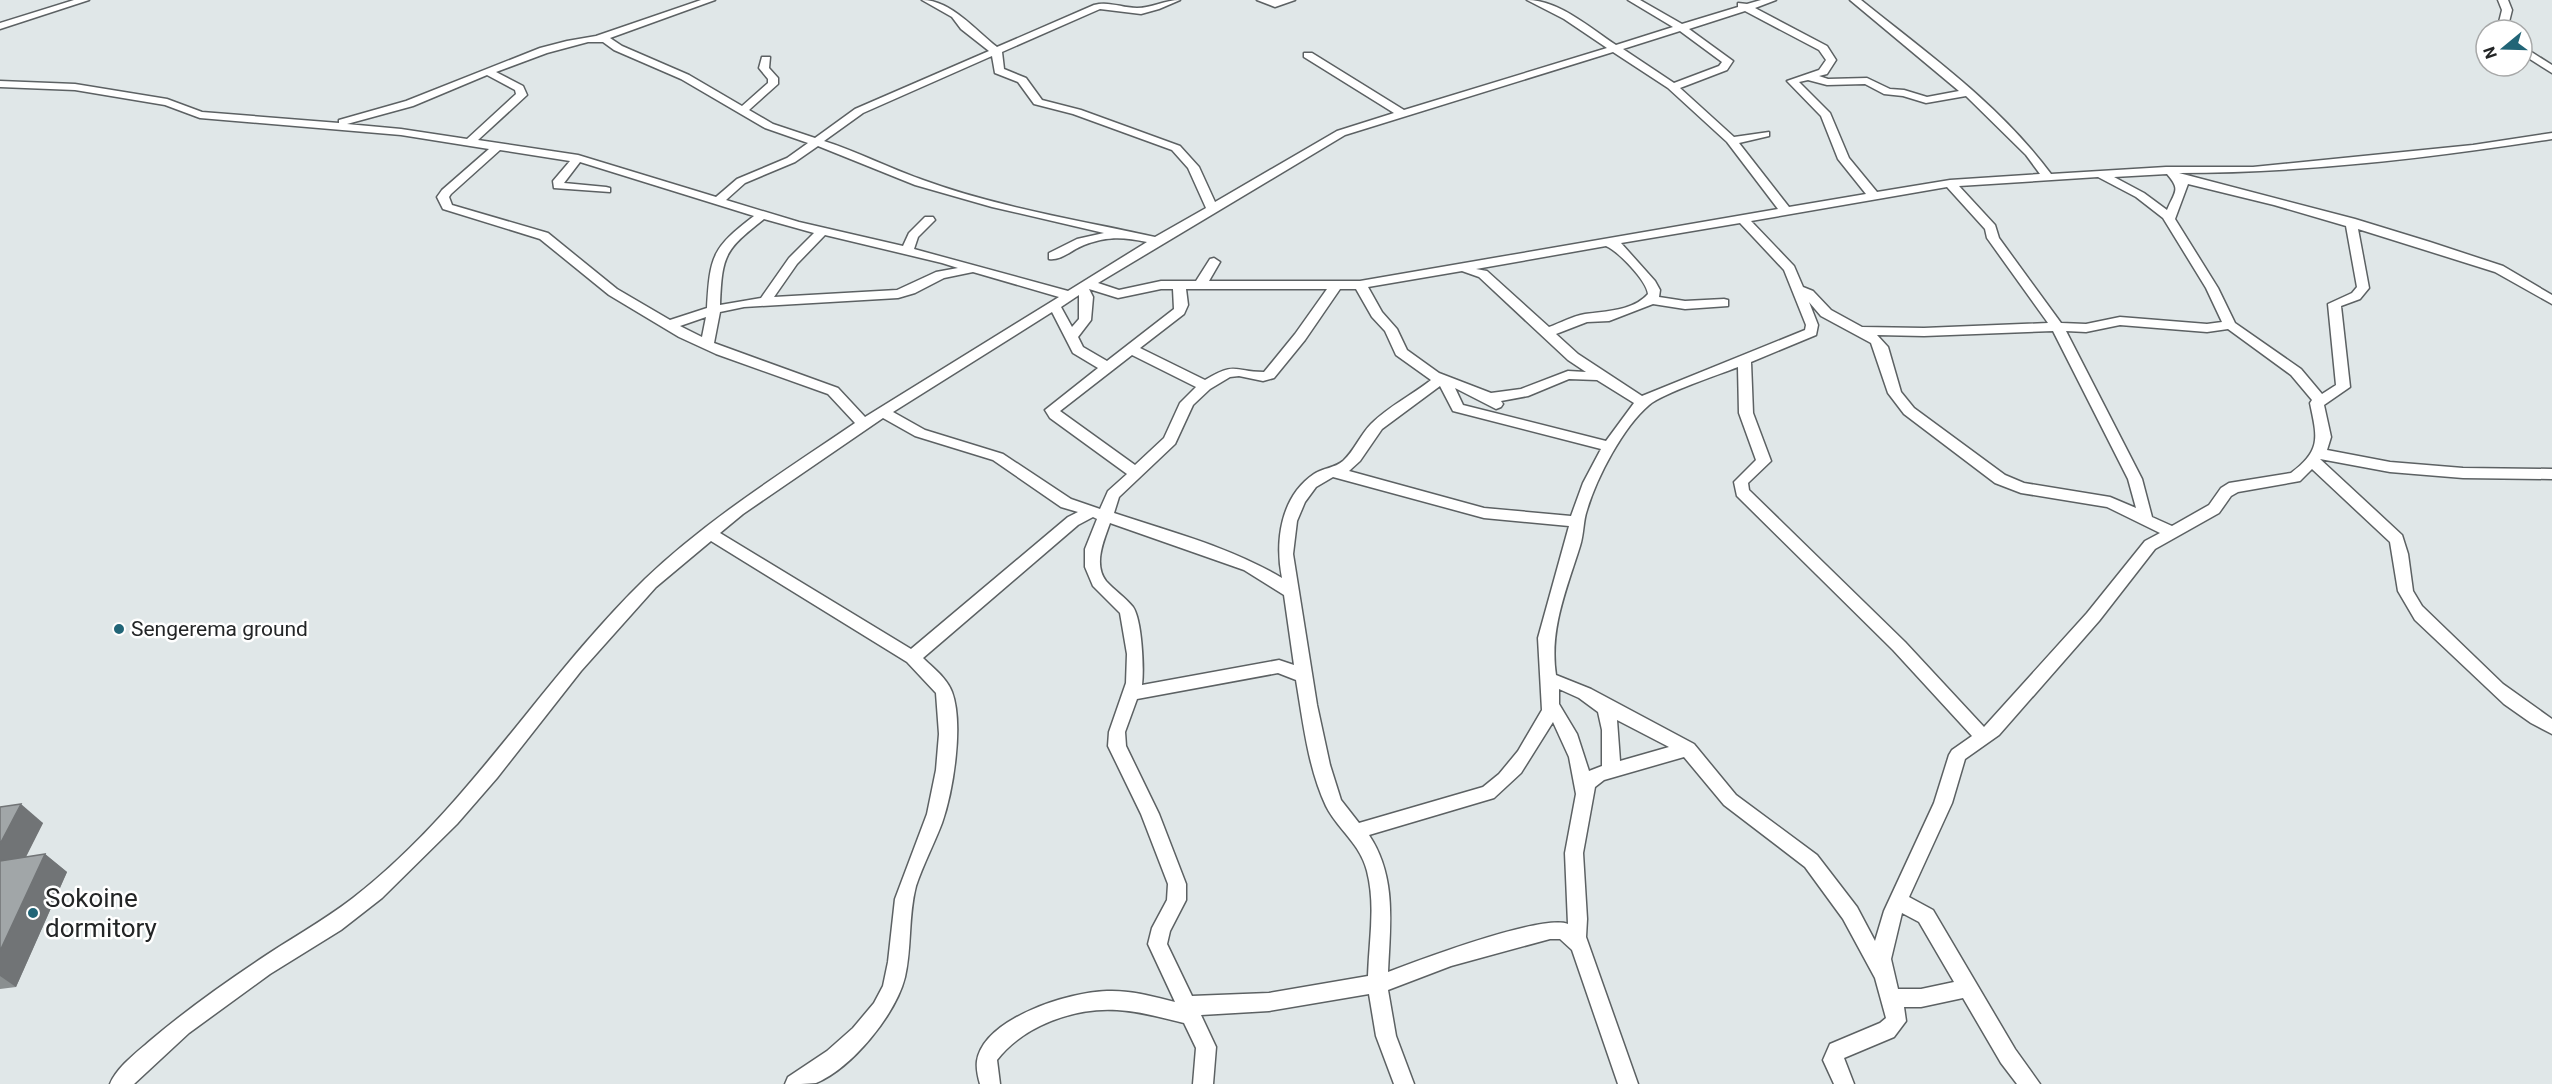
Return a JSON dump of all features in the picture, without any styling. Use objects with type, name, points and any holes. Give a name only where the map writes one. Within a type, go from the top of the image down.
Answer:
[{"type":"street","points":[[0,26],[84,0]]},
{"type":"street","points":[[329,125],[416,101],[488,72],[566,45],[600,38],[710,0]]},
{"type":"street","points":[[927,0],[955,15],[965,27],[997,52],[999,71],[1022,80],[1038,102],[1077,112],[1176,148],[1193,167],[1212,209]]},
{"type":"street","points":[[719,200],[741,181],[784,164],[859,111],[1097,7],[1108,4],[1134,11],[1145,10],[1175,0]]},
{"type":"street","points":[[1262,0],[1275,4],[1290,0]]},
{"type":"street","points":[[1532,0],[1567,17],[1673,87],[1732,141],[1785,210]]},
{"type":"street","points":[[1633,0],[1680,27],[1725,57],[1728,64],[1673,87]]},
{"type":"street","points":[[120,1084],[144,1059],[182,1026],[263,968],[334,924],[375,892],[416,855],[491,773],[590,649],[651,583],[709,533],[864,424],[1055,307],[1157,241],[1341,133],[1680,27],[1740,4],[1771,0]]},
{"type":"street","points":[[1855,0],[1969,92],[2030,153],[2047,176]]},
{"type":"street","points":[[2502,0],[2507,10],[2505,18]]},
{"type":"street","points":[[1740,4],[1821,45],[1831,60],[1823,72],[1792,81],[1826,116],[1844,159],[1875,196]]},
{"type":"street","points":[[600,38],[655,65],[678,73],[769,126],[818,142],[926,185],[1013,209],[1157,241]]},
{"type":"street","points":[[1308,55],[1401,113]]},
{"type":"street","points":[[2534,57],[2552,70]]},
{"type":"street","points":[[742,111],[773,84],[773,78],[764,68],[766,58]]},
{"type":"street","points":[[471,141],[522,94],[519,88],[488,72]]},
{"type":"street","points":[[1811,77],[1827,82],[1867,81],[1888,93],[1904,93],[1926,100],[1969,92]]},
{"type":"street","points":[[0,84],[75,87],[167,102],[200,114],[329,125],[471,141],[578,158],[822,231],[975,268],[1080,290],[1118,294],[1161,285],[1335,287],[1459,269],[1485,269],[1605,241],[1624,243],[1785,210],[1950,183],[2166,170],[2253,170],[2473,148],[2552,136]]},
{"type":"street","points":[[1732,141],[1765,134]]},
{"type":"street","points":[[500,145],[446,192],[443,197],[447,207],[544,236],[613,292],[707,345],[833,391],[864,424]]},
{"type":"street","points":[[578,158],[559,181],[558,186],[606,190]]},
{"type":"street","points":[[2166,170],[2180,179],[2351,222],[2492,266],[2552,300]]},
{"type":"street","points":[[2099,174],[2140,195],[2168,216],[2212,288],[2230,325],[2296,372],[2320,400]]},
{"type":"street","points":[[2168,216],[2183,187],[2180,179]]},
{"type":"street","points":[[1950,183],[1991,228],[1993,238],[2057,327],[2127,462],[2141,494],[2146,520]]},
{"type":"street","points":[[707,345],[713,310],[715,274],[721,252],[731,239],[764,214]]},
{"type":"street","points":[[1354,832],[1474,798],[1498,788],[1511,775],[1545,722],[1550,705],[1546,638],[1554,602],[1575,541],[1576,521],[1582,504],[1611,447],[1625,422],[1641,403],[1811,332],[1812,326],[1790,269],[1742,218]]},
{"type":"street","points":[[907,250],[913,236],[929,220]]},
{"type":"street","points":[[1844,1084],[1835,1067],[1834,1056],[1844,1047],[1893,1026],[1895,1009],[1882,959],[1898,901],[1943,803],[1956,759],[1993,730],[2093,617],[2150,545],[2214,509],[2226,492],[2234,487],[2295,477],[2315,457],[2324,437],[2318,404],[2320,400],[2343,387],[2334,304],[2356,296],[2363,288],[2351,222]]},
{"type":"street","points":[[766,300],[793,261],[822,231]]},
{"type":"street","points":[[1053,256],[1081,242],[1120,232]]},
{"type":"street","points":[[1624,243],[1651,284],[1654,295],[1651,300]]},
{"type":"street","points":[[1200,285],[1214,262]]},
{"type":"street","points":[[670,325],[713,310],[766,300],[898,294],[911,291],[940,275],[975,268]]},
{"type":"street","points":[[1485,269],[1546,333],[1598,375],[1630,393],[1641,403]]},
{"type":"street","points":[[1136,473],[1052,412],[1054,407],[1180,311],[1182,305],[1179,285]]},
{"type":"street","points":[[1360,285],[1375,310],[1391,329],[1401,352],[1439,378],[1449,388],[1458,408],[1611,447]]},
{"type":"street","points":[[1203,1084],[1206,1047],[1157,944],[1158,933],[1177,903],[1179,894],[1177,884],[1150,814],[1121,757],[1115,739],[1132,693],[1136,654],[1127,611],[1098,582],[1093,567],[1093,549],[1100,511],[1113,495],[1170,441],[1186,402],[1205,386],[1232,372],[1263,377],[1269,375],[1314,318],[1335,287]]},
{"type":"street","points":[[1798,289],[1809,294],[1826,313],[1862,331],[1881,347],[1895,393],[1909,411],[2000,479],[2021,488],[2102,500],[2171,532]]},
{"type":"street","points":[[1071,337],[1085,320],[1087,297],[1080,290]]},
{"type":"street","points":[[1546,333],[1585,318],[1610,317],[1651,300],[1685,305],[1724,303]]},
{"type":"street","points":[[1055,307],[1078,350],[1107,367]]},
{"type":"street","points":[[1862,331],[1924,332],[2086,328],[2120,321],[2207,328],[2230,325]]},
{"type":"street","points":[[1131,348],[1205,386]]},
{"type":"street","points":[[1744,360],[1746,413],[1764,461],[1741,482],[1742,492],[1899,646],[1983,737]]},
{"type":"street","points":[[1490,398],[1523,393],[1568,375],[1588,377],[1598,375]]},
{"type":"street","points":[[1439,378],[1490,398],[1497,406],[1492,418]]},
{"type":"street","points":[[1404,1084],[1387,1046],[1378,984],[1383,911],[1380,889],[1369,850],[1342,820],[1331,798],[1317,754],[1303,676],[1293,592],[1285,554],[1291,517],[1310,485],[1347,466],[1367,436],[1439,378]]},
{"type":"street","points":[[883,412],[920,433],[998,457],[1066,503],[1100,511],[1217,553],[1250,566],[1293,592]]},
{"type":"street","points":[[2315,457],[2390,467],[2463,472],[2552,474]]},
{"type":"street","points":[[2315,457],[2397,539],[2400,547],[2404,588],[2422,617],[2501,694],[2517,707],[2552,727]]},
{"type":"street","points":[[1333,472],[1484,513],[1551,521],[1576,521]]},
{"type":"street","points":[[913,658],[924,646],[964,616],[1073,521],[1100,511]]},
{"type":"street","points":[[709,533],[913,658],[943,689],[948,702],[938,804],[908,881],[892,988],[878,1012],[837,1058],[795,1084]]},
{"type":"street","points":[[1132,693],[1279,666],[1303,676]]},
{"type":"street","points":[[1547,678],[1590,695],[1604,705],[1688,749],[1730,800],[1811,861],[1850,913],[1888,988],[1921,998],[1968,988]]},
{"type":"street","points":[[1550,705],[1561,722],[1580,764],[1584,792],[1574,853],[1578,919],[1576,938],[1628,1084]]},
{"type":"street","points":[[1604,705],[1611,727],[1611,771]]},
{"type":"street","points":[[1584,792],[1592,778],[1688,749]]},
{"type":"street","points":[[1898,901],[1926,916],[2008,1056],[2030,1084]]},
{"type":"street","points":[[990,1084],[986,1063],[997,1042],[1011,1031],[1088,1000],[1110,1000],[1188,1010],[1269,1002],[1378,984],[1451,957],[1550,930],[1561,930],[1576,938]]},
{"type":"building","points":[[21,804],[0,844],[0,807]]},
{"type":"building","points":[[45,854],[0,951],[0,861]]},
{"type":"place","name":"Sengerema ground","points":[[119,629]]},
{"type":"place","name":"Sokoine dormitory","points":[[33,913]]}]
